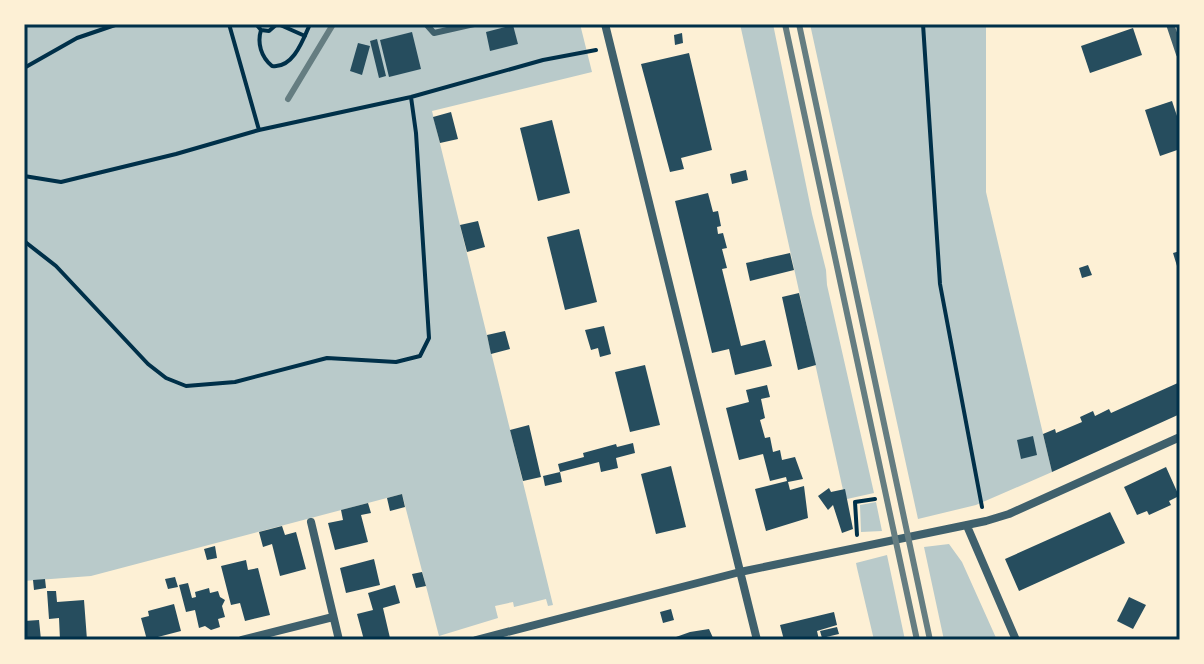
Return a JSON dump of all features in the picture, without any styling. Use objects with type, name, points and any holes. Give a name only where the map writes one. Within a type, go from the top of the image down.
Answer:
[{"type":"street","points":[[605,24],[757,640]]},
{"type":"street","points":[[1170,24],[1180,54]]},
{"type":"street","points":[[476,640],[740,572],[986,521],[1009,514],[1180,437]]},
{"type":"street","points":[[311,522],[339,640]]},
{"type":"street","points":[[967,526],[1016,640]]},
{"type":"street","points":[[242,640],[333,617]]},
{"type":"lane","points":[[426,24],[434,33],[474,24]]},
{"type":"path","points":[[24,68],[77,38],[118,24]]},
{"type":"path","points":[[229,24],[259,130]]},
{"type":"path","points":[[256,24],[261,30],[261,49],[272,66],[285,65],[310,24]]},
{"type":"path","points":[[261,30],[271,30],[278,24],[305,36]]},
{"type":"path","points":[[923,24],[940,284],[986,521]]},
{"type":"path","points":[[24,176],[61,182],[259,130],[411,97],[543,60],[610,46]]},
{"type":"path","points":[[24,241],[56,266],[148,364],[166,378],[186,386],[235,382],[327,358],[396,362],[420,356],[429,338],[411,97]]},
{"type":"path","points":[[858,519],[855,502],[875,499]]},
{"type":"shaded area","points":[[24,24],[580,24],[592,72],[432,111],[553,605],[548,606],[546,599],[514,607],[513,602],[495,606],[498,618],[439,636],[402,494],[91,576],[24,581]]},
{"type":"shaded area","points":[[740,24],[773,24],[874,493],[847,499],[843,490]]},
{"type":"shaded area","points":[[810,24],[986,24],[986,192],[1052,472],[976,505],[918,519]]},
{"type":"shaded area","points":[[876,502],[882,531],[861,532],[860,505]]},
{"type":"shaded area","points":[[949,544],[962,562],[997,640],[944,640],[924,547]]},
{"type":"shaded area","points":[[887,555],[905,640],[874,640],[857,568],[856,563]]},
{"type":"building","points":[[513,25],[518,44],[490,51],[486,32]]},
{"type":"building","points":[[1133,28],[1142,55],[1090,73],[1081,46]]},
{"type":"building","points":[[412,32],[421,69],[389,77],[380,40]]},
{"type":"building","points":[[682,33],[683,43],[675,45],[674,35]]},
{"type":"building","points":[[377,39],[386,76],[379,78],[370,41]]},
{"type":"building","points":[[358,43],[370,46],[362,75],[350,71]]},
{"type":"building","points":[[689,53],[712,150],[681,158],[684,169],[670,172],[641,64]]},
{"type":"building","points":[[1172,101],[1180,125],[1180,149],[1160,156],[1145,110]]},
{"type":"building","points":[[451,112],[458,139],[440,143],[433,117]]},
{"type":"building","points":[[552,120],[570,193],[538,201],[520,128]]},
{"type":"building","points":[[746,170],[748,180],[732,184],[730,174]]},
{"type":"building","points":[[708,193],[713,212],[718,211],[721,226],[717,227],[718,234],[723,233],[727,248],[722,249],[727,268],[722,269],[741,346],[765,340],[772,366],[735,375],[729,349],[712,353],[675,201]]},
{"type":"building","points":[[478,221],[485,247],[467,252],[460,225]]},
{"type":"building","points":[[579,229],[597,302],[565,310],[547,237]]},
{"type":"building","points":[[1180,251],[1180,265],[1177,266],[1173,253]]},
{"type":"building","points":[[790,253],[794,270],[750,281],[746,263]]},
{"type":"building","points":[[1088,265],[1092,275],[1082,278],[1079,268]]},
{"type":"building","points":[[799,293],[816,365],[798,370],[782,297]]},
{"type":"building","points":[[604,326],[611,354],[600,357],[598,348],[591,350],[585,330]]},
{"type":"building","points":[[505,331],[510,349],[491,354],[487,335]]},
{"type":"building","points":[[645,365],[660,425],[630,432],[615,372]]},
{"type":"building","points":[[1180,382],[1180,414],[1052,472],[1043,434],[1055,429],[1056,433],[1082,422],[1080,417],[1093,411],[1095,416],[1109,409],[1111,413]]},
{"type":"building","points":[[767,385],[770,397],[761,399],[765,418],[760,420],[765,438],[770,437],[773,452],[780,450],[782,460],[795,457],[803,479],[788,482],[790,490],[804,486],[808,518],[766,531],[755,489],[787,481],[786,477],[770,481],[763,454],[739,460],[726,408],[749,402],[746,390]]},
{"type":"building","points":[[529,425],[541,477],[523,481],[510,430]]},
{"type":"building","points":[[1033,436],[1037,455],[1021,459],[1017,440]]},
{"type":"building","points":[[633,443],[635,453],[616,458],[618,468],[601,472],[599,462],[560,472],[558,464],[584,457],[583,453]]},
{"type":"building","points":[[671,466],[686,527],[656,534],[641,474]]},
{"type":"building","points":[[1166,467],[1179,496],[1169,501],[1171,505],[1149,515],[1147,511],[1137,515],[1124,487]]},
{"type":"building","points":[[560,472],[562,482],[545,486],[543,476]]},
{"type":"building","points":[[829,488],[831,492],[845,489],[853,529],[842,533],[833,505],[828,510],[818,496]]},
{"type":"building","points":[[402,494],[405,507],[390,511],[387,498]]},
{"type":"building","points":[[368,503],[371,513],[361,515],[368,542],[335,550],[328,523],[343,520],[341,510]]},
{"type":"building","points":[[1110,512],[1125,543],[1019,591],[1005,559]]},
{"type":"building","points":[[282,526],[285,535],[296,532],[306,569],[280,576],[272,544],[263,547],[259,532]]},
{"type":"building","points":[[215,546],[217,558],[207,560],[204,549]]},
{"type":"building","points":[[374,559],[380,585],[346,593],[340,568]]},
{"type":"building","points":[[246,560],[248,570],[258,568],[270,615],[245,621],[240,603],[231,605],[221,566]]},
{"type":"building","points":[[422,572],[426,586],[416,588],[412,574]]},
{"type":"building","points":[[175,577],[178,587],[168,589],[165,579]]},
{"type":"building","points":[[45,579],[46,588],[34,590],[33,580]]},
{"type":"building","points":[[188,583],[192,598],[196,597],[195,592],[209,588],[210,593],[218,591],[225,600],[222,606],[225,617],[218,619],[220,627],[211,630],[205,626],[199,628],[195,610],[186,612],[179,585]]},
{"type":"building","points":[[395,585],[400,603],[383,608],[390,638],[364,640],[357,614],[373,610],[368,593]]},
{"type":"building","points":[[47,591],[56,591],[57,602],[84,600],[87,640],[60,640],[59,618],[49,619]]},
{"type":"building","points":[[1129,597],[1146,605],[1133,629],[1117,621]]},
{"type":"building","points":[[174,604],[181,631],[147,640],[141,618],[149,616],[148,611]]},
{"type":"building","points":[[671,609],[674,620],[663,623],[660,612]]},
{"type":"building","points":[[834,612],[837,625],[817,631],[819,640],[784,640],[780,625]]},
{"type":"building","points":[[39,620],[41,640],[24,640],[24,621]]},
{"type":"building","points":[[837,627],[839,634],[822,638],[820,631]]},
{"type":"building","points":[[709,629],[714,640],[677,640],[676,637],[690,632]]},
{"type":"railway","points":[[785,24],[917,640]]},
{"type":"railway","points":[[799,24],[930,640]]},
{"type":"railway","points":[[288,99],[332,26]]}]
